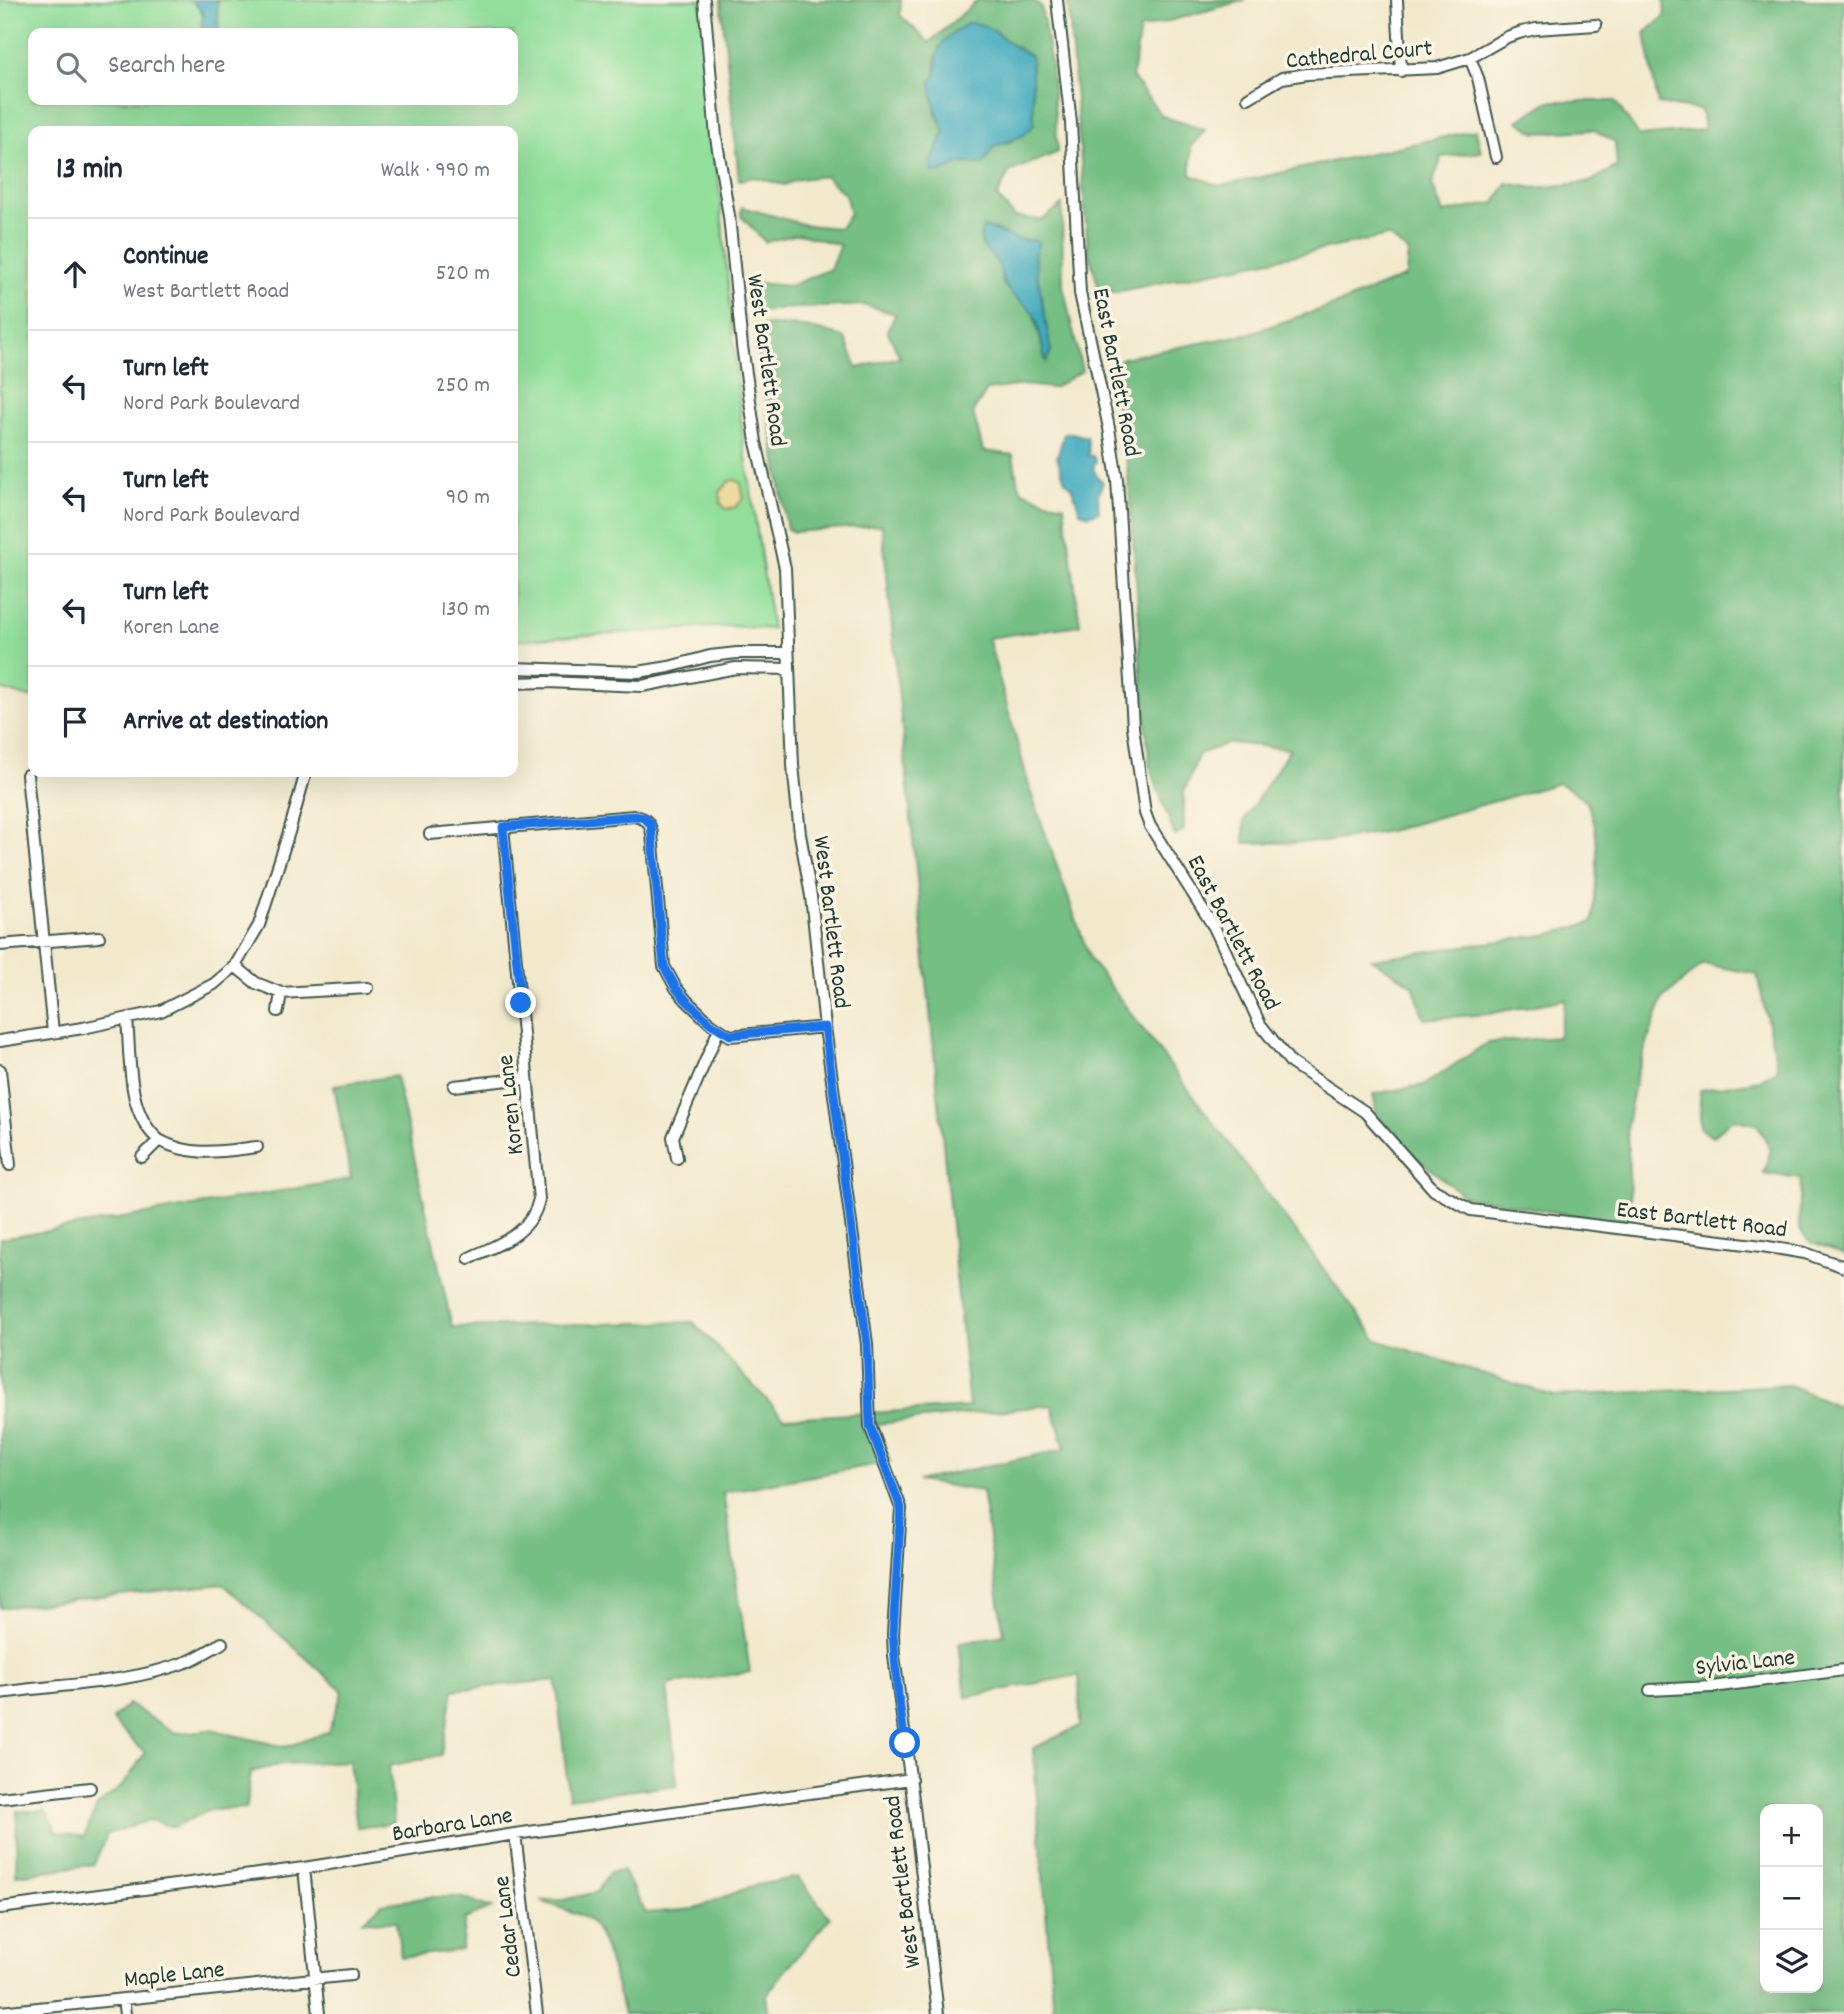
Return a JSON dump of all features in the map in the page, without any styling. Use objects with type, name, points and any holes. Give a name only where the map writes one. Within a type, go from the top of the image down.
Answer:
[{"type":"street","name":"West Bartlett Road","points":[[704,0],[716,137],[729,216],[744,358],[756,442],[785,568],[795,784],[867,1344],[870,1426],[901,1508],[893,1634],[937,2014]]},
{"type":"street","name":"East Bartlett Road","points":[[1057,0],[1071,122],[1080,293],[1110,428],[1133,727],[1143,801],[1150,826],[1214,927],[1240,987],[1260,1024],[1291,1063],[1365,1112],[1434,1190],[1471,1210],[1762,1246],[1805,1253],[1844,1267]]},
{"type":"street","points":[[1398,0],[1401,71]]},
{"type":"street","name":"Cathedral Court","points":[[1248,98],[1282,78],[1294,75],[1437,68],[1470,58],[1507,37],[1522,32],[1596,25]]},
{"type":"street","points":[[1470,58],[1478,78],[1496,157]]},
{"type":"street","points":[[736,668],[737,653]]},
{"type":"street","points":[[518,668],[638,672],[709,656],[787,653]]},
{"type":"street","points":[[518,683],[642,686],[736,668],[788,669]]},
{"type":"street","points":[[27,775],[53,1032]]},
{"type":"street","points":[[0,1041],[127,1020],[161,1011],[214,984],[235,966],[259,925],[305,777]]},
{"type":"street","points":[[430,834],[634,816],[645,818],[651,825],[664,966],[686,1000],[710,1023],[730,1035],[825,1027]]},
{"type":"street","name":"Koren Lane","points":[[470,1258],[527,1227],[538,1209],[540,1199],[503,827]]},
{"type":"street","points":[[0,945],[99,937]]},
{"type":"street","points":[[235,966],[256,983],[281,992],[367,989]]},
{"type":"street","points":[[278,1011],[281,992]]},
{"type":"street","points":[[127,1020],[133,1090],[141,1118],[159,1140],[177,1149],[194,1153],[257,1147]]},
{"type":"street","points":[[677,1158],[673,1137],[719,1029]]},
{"type":"street","points":[[0,1070],[10,1165]]},
{"type":"street","points":[[454,1086],[527,1078]]},
{"type":"street","points":[[142,1157],[159,1140]]},
{"type":"street","points":[[0,1693],[155,1672],[191,1660],[222,1643]]},
{"type":"street","name":"Sylvia Lane","points":[[1650,1690],[1712,1687],[1844,1670]]},
{"type":"street","name":"Barbara Lane","points":[[0,1908],[304,1868],[515,1834],[911,1779]]},
{"type":"street","points":[[0,1798],[90,1788]]},
{"type":"street","name":"Cedar Lane","points":[[515,1834],[537,2014]]},
{"type":"street","points":[[304,1868],[319,2014]]},
{"type":"street","name":"Maple Lane","points":[[0,2012],[351,1975]]},
{"type":"street","points":[[123,1999],[125,2014]]},
{"type":"green space","points":[[0,0],[701,0],[743,439],[772,629],[731,626],[518,640],[518,126],[28,126],[28,697],[0,689]]},
{"type":"green space","points":[[721,0],[901,0],[900,15],[929,43],[978,0],[1032,0],[1041,6],[1051,65],[1058,152],[1009,172],[997,197],[1015,217],[1042,220],[1062,205],[1063,286],[1082,371],[1053,388],[1023,385],[987,390],[973,412],[983,451],[1013,455],[1022,491],[1064,505],[1080,625],[988,638],[1032,796],[1090,959],[1377,1340],[1554,1396],[1790,1385],[1844,1409],[1844,2014],[1054,2014],[1033,1748],[1080,1726],[1079,1675],[966,1697],[959,1643],[1004,1635],[982,1491],[918,1481],[1065,1449],[1052,1405],[877,1424],[890,1462],[723,1492],[750,1672],[667,1685],[677,1785],[569,1798],[556,1680],[453,1690],[441,1755],[389,1766],[394,1823],[357,1828],[349,1761],[282,1764],[251,1772],[246,1808],[210,1810],[173,1827],[150,1820],[107,1834],[94,1864],[16,1875],[17,1811],[46,1811],[57,1832],[84,1837],[97,1806],[124,1784],[145,1753],[112,1720],[128,1704],[176,1733],[211,1730],[286,1747],[328,1732],[342,1690],[223,1584],[0,1608],[0,1239],[351,1179],[334,1085],[396,1076],[452,1327],[693,1322],[784,1418],[969,1407],[882,525],[794,532],[787,529],[754,326],[801,326],[845,338],[857,368],[900,357],[887,330],[896,314],[865,305],[774,309],[756,314],[755,283],[790,286],[830,269],[840,245],[799,234],[765,242],[741,216],[742,207],[806,225],[840,228],[850,213],[845,194],[825,176],[799,179],[784,185],[754,177],[739,180]],"holes":[[[994,29],[1005,40],[1031,56],[1034,125],[1010,142],[994,146],[983,164],[961,163],[938,173],[931,162],[945,132],[935,112],[936,56]],[[994,229],[1020,242],[1035,240],[1034,256],[1051,351],[1046,361],[1033,312],[1002,282]]]},
{"type":"green space","points":[[1068,0],[1245,0],[1140,29],[1132,77],[1162,116],[1205,130],[1191,147],[1191,175],[1220,186],[1476,130],[1481,152],[1442,157],[1432,184],[1443,213],[1495,203],[1507,183],[1535,188],[1590,182],[1617,166],[1615,142],[1594,130],[1536,133],[1518,121],[1549,101],[1615,101],[1639,136],[1704,130],[1701,110],[1658,104],[1645,33],[1665,16],[1664,0],[1844,0],[1844,1255],[1809,1242],[1799,1228],[1801,1178],[1763,1173],[1771,1150],[1758,1125],[1733,1119],[1712,1137],[1700,1128],[1700,1090],[1760,1080],[1778,1069],[1757,974],[1703,964],[1663,998],[1637,1072],[1627,1125],[1631,1222],[1593,1219],[1464,1196],[1395,1140],[1377,1115],[1373,1094],[1424,1085],[1487,1043],[1558,1037],[1566,999],[1488,1014],[1424,1019],[1413,985],[1372,959],[1551,934],[1593,922],[1597,860],[1595,828],[1586,802],[1574,791],[1559,783],[1389,831],[1324,842],[1244,843],[1244,820],[1290,749],[1229,743],[1199,754],[1184,792],[1184,830],[1175,836],[1150,768],[1140,664],[1139,615],[1127,464],[1111,378],[1112,366],[1123,358],[1247,334],[1340,303],[1406,276],[1408,252],[1388,236],[1116,292],[1100,292],[1088,250]]},
{"type":"green space","points":[[622,1870],[646,1913],[694,1909],[752,1886],[798,1877],[830,1918],[766,1996],[769,2014],[624,2014],[605,1948],[593,1925],[582,1916],[541,1901],[563,1900],[597,1892],[610,1872]]},
{"type":"green space","points":[[430,1897],[460,1897],[492,1908],[465,1919],[461,1950],[401,1957],[396,1922],[363,1921],[382,1904]]},
{"type":"sand","points":[[736,480],[741,484],[744,499],[734,508],[726,509],[721,504],[720,492],[729,481]]},
{"type":"water","points":[[192,0],[217,0],[219,28],[201,28],[203,14]]},
{"type":"water","points":[[968,23],[988,28],[1031,56],[1034,125],[1024,135],[994,146],[983,164],[961,163],[938,173],[932,171],[931,162],[945,132],[935,108],[931,82],[937,74],[938,55],[943,43]]},
{"type":"water","points":[[983,227],[1039,243],[1034,256],[1051,351],[1046,362],[1034,314],[1006,286],[1000,268],[981,241]]},
{"type":"water","points":[[1064,434],[1087,437],[1087,455],[1093,456],[1096,461],[1093,467],[1103,482],[1098,495],[1099,511],[1089,515],[1080,512],[1072,487],[1065,481],[1057,457]]},
{"type":"route","points":[[521,1003],[503,827],[634,816],[645,818],[651,825],[664,966],[686,1000],[710,1023],[730,1035],[825,1027],[867,1344],[870,1426],[901,1508],[893,1634],[905,1743]]}]
